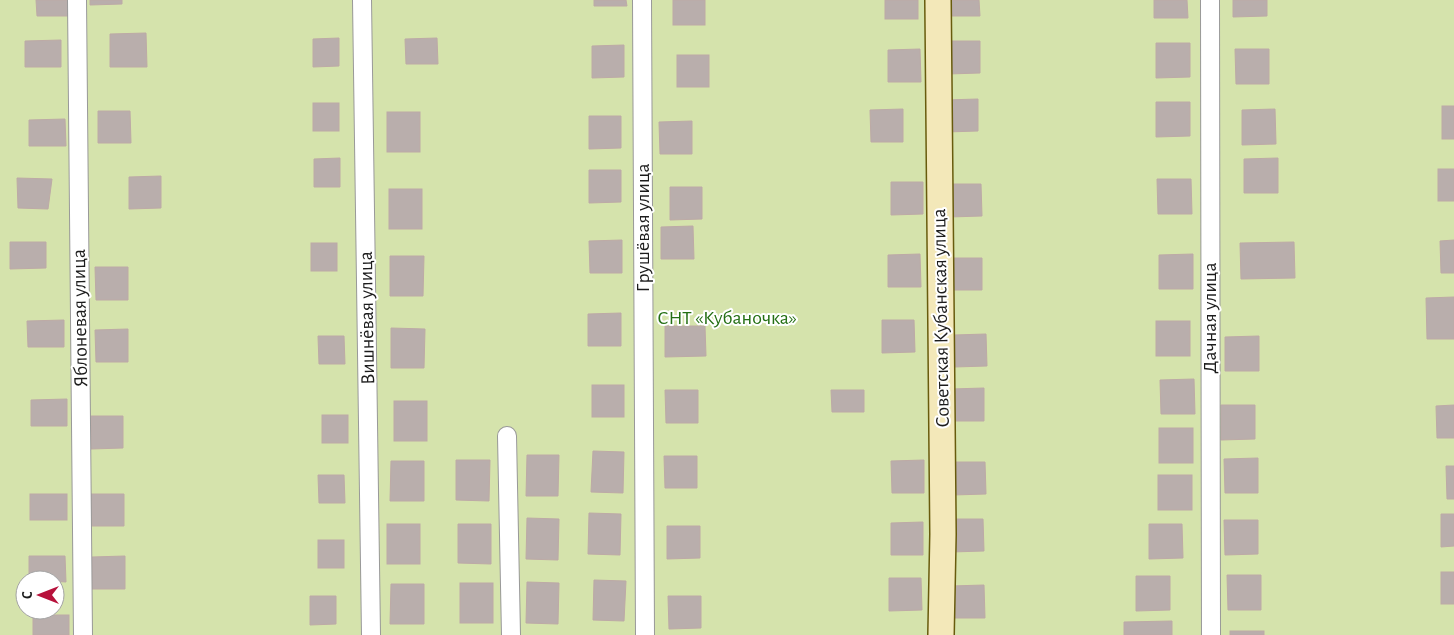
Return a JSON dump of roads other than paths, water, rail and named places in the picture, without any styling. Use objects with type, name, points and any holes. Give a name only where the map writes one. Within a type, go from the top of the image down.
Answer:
[{"type":"street","name":"Яблоневая улица","points":[[77,0],[83,635]]},
{"type":"street","name":"Вишнёвая улица","points":[[362,0],[371,635]]},
{"type":"street","name":"Грушёвая улица","points":[[642,0],[645,635]]},
{"type":"street","name":"Советская Кубанская улица","points":[[938,0],[943,534],[941,635]]},
{"type":"street","name":"Дачная улица","points":[[1210,0],[1211,635]]},
{"type":"street","points":[[507,436],[511,635]]},
{"type":"park label","name":"СНТ «Кубаночка»","points":[[727,318]]}]
